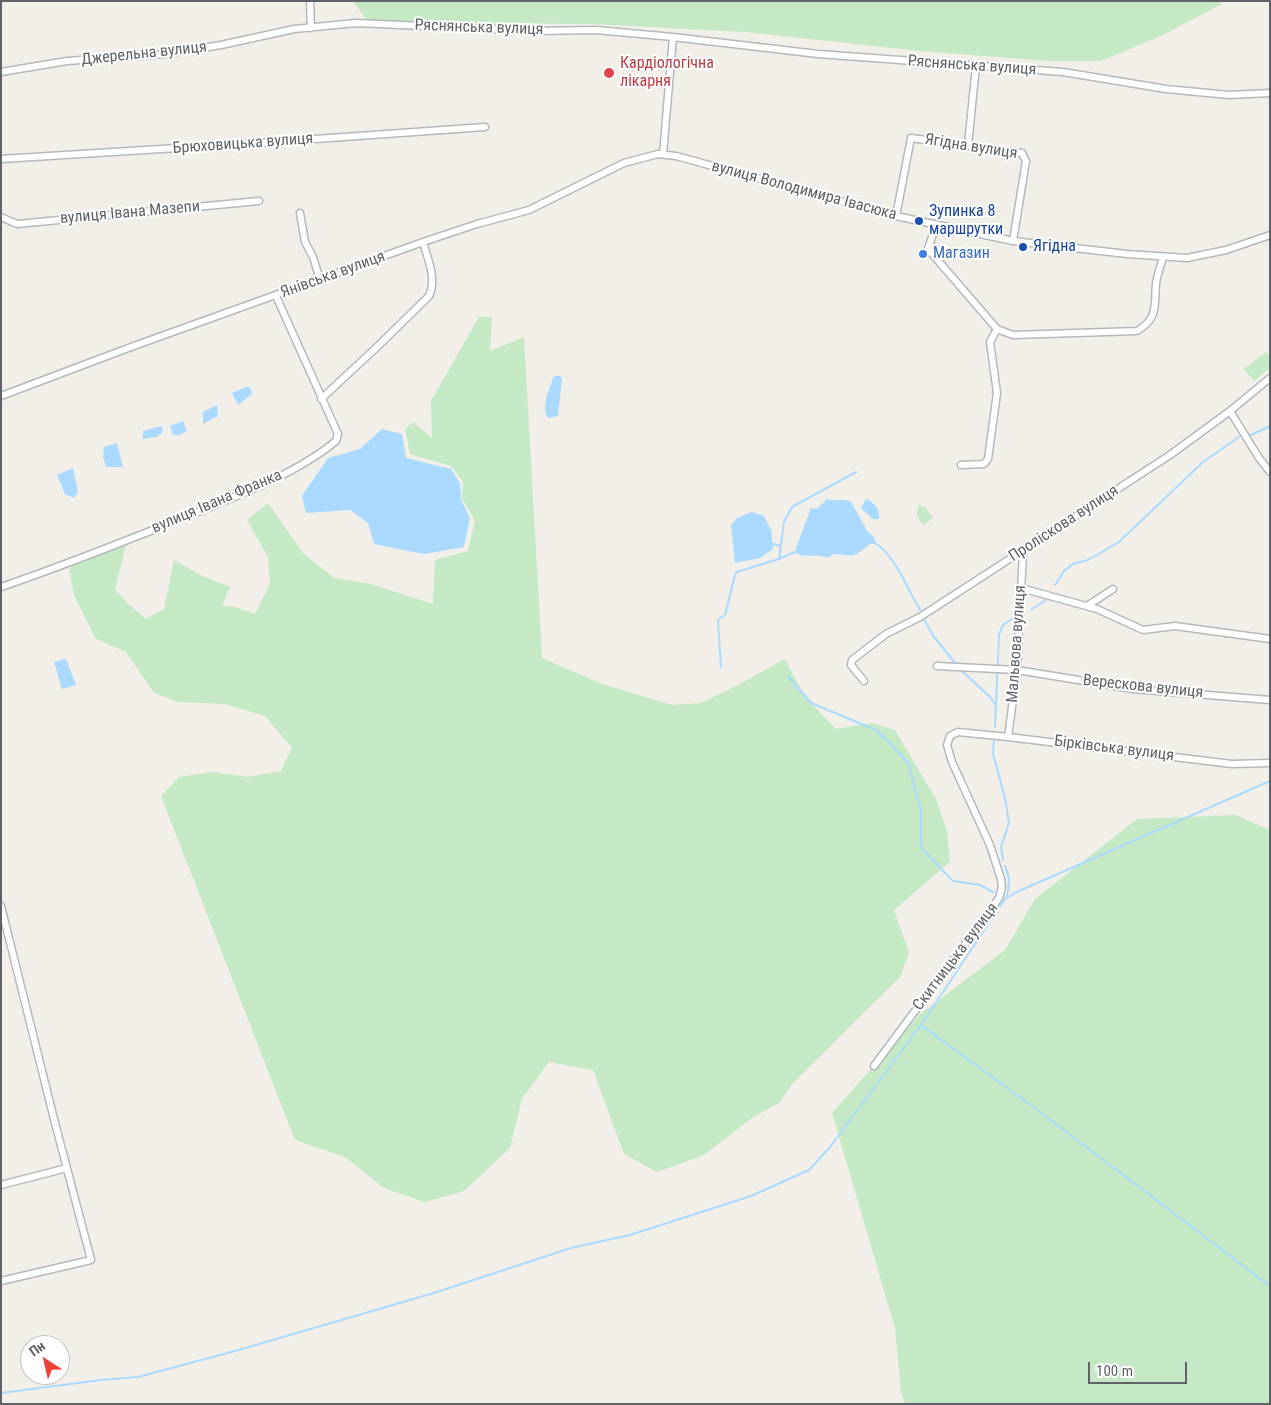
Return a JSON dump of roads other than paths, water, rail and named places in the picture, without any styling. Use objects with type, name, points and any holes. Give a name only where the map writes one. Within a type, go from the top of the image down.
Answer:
[{"type":"street","points":[[310,1],[311,28]]},
{"type":"street","name":"Ряснянська вулиця","points":[[285,31],[356,24],[535,31],[596,30],[818,54],[1063,72],[1166,90],[1229,95],[1270,93]]},
{"type":"street","name":"Джерельна вулиця","points":[[1,72],[67,61],[165,54],[221,45],[285,31]]},
{"type":"street","points":[[663,154],[673,37]]},
{"type":"street","points":[[968,145],[976,66]]},
{"type":"street","name":"Брюховицька вулиця","points":[[1,159],[485,127]]},
{"type":"street","name":"Ягідна вулиця","points":[[896,216],[911,138],[1022,153],[1026,161],[1013,241]]},
{"type":"street","name":"вулиця Володимира Івасюка","points":[[663,154],[896,216],[1013,241],[1187,258],[1226,250],[1270,235]]},
{"type":"street","name":"Янівська вулиця","points":[[1,396],[423,242],[529,210],[624,163],[642,157],[663,154]]},
{"type":"street","name":"вулиця Івана Мазепи","points":[[1,217],[17,224],[259,201]]},
{"type":"street","points":[[300,213],[305,242],[313,257],[320,280]]},
{"type":"street","points":[[936,225],[928,249],[997,329],[1013,335],[1136,331],[1150,320],[1154,312],[1156,282],[1163,257]]},
{"type":"street","points":[[321,399],[429,296],[433,288],[433,281],[423,242]]},
{"type":"street","name":"вулиця Івана Франка","points":[[1,587],[62,566],[248,492],[303,463],[336,441],[338,434],[276,296]]},
{"type":"street","points":[[961,465],[983,464],[988,459],[998,394],[990,342],[997,329]]},
{"type":"street","name":"Проліскова вулиця","points":[[864,681],[852,665],[852,660],[886,634],[920,617],[1170,455],[1270,378]]},
{"type":"street","points":[[1230,410],[1259,458],[1270,472]]},
{"type":"street","name":"Мальвова вулиця","points":[[1008,737],[1017,670],[1023,552]]},
{"type":"street","points":[[1022,588],[1098,609],[1143,630],[1175,626],[1270,639]]},
{"type":"street","points":[[1087,606],[1113,589]]},
{"type":"street","name":"Верескова вулиця","points":[[937,666],[1017,670],[1133,689],[1270,700]]},
{"type":"street","name":"Бірківська вулиця","points":[[958,732],[1232,764],[1270,762]]},
{"type":"street","name":"Скитницька вулиця","points":[[874,1066],[999,898],[1002,887],[990,845],[952,762],[947,745],[950,736],[958,732]]},
{"type":"street","points":[[1,906],[92,1260],[1,1281]]},
{"type":"street","points":[[1,1185],[67,1168]]},
{"type":"water","points":[[555,376],[560,376],[562,379],[558,416],[548,418],[545,409],[546,398]]},
{"type":"water","points":[[250,387],[252,394],[238,405],[232,393]]},
{"type":"water","points":[[217,405],[218,416],[203,424],[203,412]]},
{"type":"water","points":[[183,421],[187,431],[180,435],[173,435],[170,426]]},
{"type":"water","points":[[162,426],[163,432],[156,437],[143,439],[143,431]]},
{"type":"water","points":[[382,429],[402,434],[406,458],[451,469],[460,483],[461,500],[470,518],[464,547],[424,554],[374,544],[368,523],[350,510],[306,513],[302,496],[328,458],[360,449]]},
{"type":"water","points":[[117,443],[123,467],[106,467],[103,457],[104,447]]},
{"type":"water","points":[[73,468],[78,492],[74,498],[65,494],[57,475]]},
{"type":"water","points":[[827,499],[851,502],[868,532],[874,537],[876,544],[870,544],[853,555],[833,554],[828,558],[797,554],[796,548],[811,508],[817,509]]},
{"type":"water","points":[[866,499],[876,507],[879,512],[879,519],[873,519],[861,508]]},
{"type":"water","points":[[752,512],[764,516],[771,530],[773,549],[760,558],[735,563],[731,525],[737,518]]},
{"type":"water","points":[[66,659],[76,685],[62,689],[54,662]]},
{"type":"waterway","points":[[1251,435],[1270,426]]},
{"type":"waterway","points":[[1055,585],[1064,571],[1073,564],[1088,560],[1119,542],[1203,462],[1239,437]]},
{"type":"waterway","points":[[779,559],[784,522],[792,507],[856,472]]},
{"type":"waterway","points":[[770,543],[780,546]]},
{"type":"waterway","points":[[875,543],[895,564],[920,610]]},
{"type":"waterway","points":[[721,667],[718,622],[725,615],[735,575],[737,572],[779,559],[797,551]]},
{"type":"waterway","points":[[1032,609],[1046,600]]},
{"type":"waterway","points":[[995,727],[999,635],[1003,625],[1016,616]]},
{"type":"waterway","points":[[924,619],[934,637],[956,664]]},
{"type":"waterway","points":[[961,670],[996,705]]},
{"type":"waterway","points":[[788,676],[811,703],[876,730],[888,741],[908,763],[921,811],[921,845],[924,851],[953,881],[980,885],[993,892]]},
{"type":"waterway","points":[[994,738],[993,754],[1005,798],[1009,823],[1001,847],[1003,860]]},
{"type":"waterway","points":[[1,1393],[138,1377],[235,1351],[434,1293],[571,1248],[630,1235],[751,1196],[809,1170],[830,1147],[921,1025],[1005,899],[1019,891],[1270,781]]},
{"type":"waterway","points":[[1005,866],[1009,882],[1006,898]]},
{"type":"waterway","points":[[921,1025],[1028,1103],[1270,1286]]},
{"type":"place","name":"Кардіологічна лікарня","points":[[609,73]]},
{"type":"place","name":"Зупинка 8 маршрутки","points":[[919,221]]},
{"type":"place","name":"Ягідна","points":[[1023,247]]},
{"type":"place","name":"Магазин","points":[[923,254]]}]
